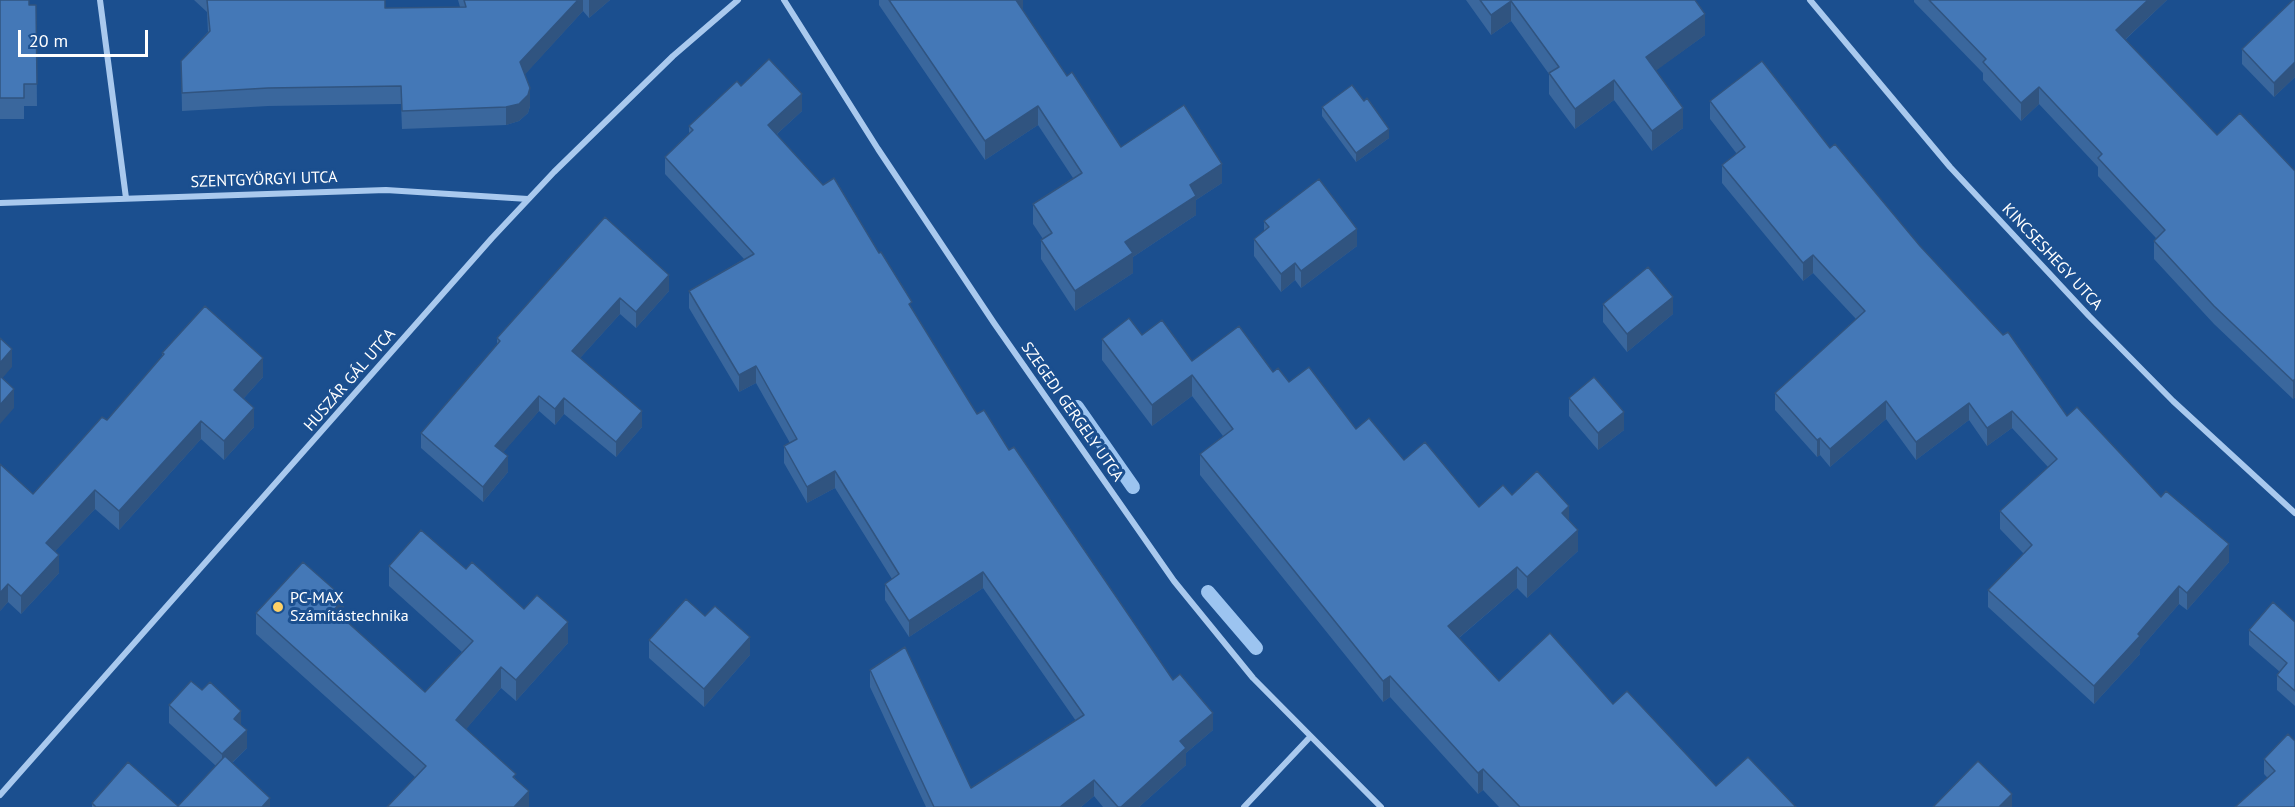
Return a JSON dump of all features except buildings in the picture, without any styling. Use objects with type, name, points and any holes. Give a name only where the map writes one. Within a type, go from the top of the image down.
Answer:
[{"type":"street","points":[[100,0],[126,198]]},
{"type":"street","name":"HUSZÁR GÁL UTCA","points":[[0,795],[528,199],[673,56],[738,0]]},
{"type":"street","name":"SZEGEDI GERGELY UTCA","points":[[784,0],[956,265],[1144,539],[1253,678],[1381,807]]},
{"type":"street","name":"KINCSESHEGY UTCA","points":[[1810,0],[1950,167],[2089,316],[2173,401],[2295,513]]},
{"type":"street","name":"SZENTGYÖRGYI UTCA","points":[[0,203],[386,190],[528,199]]},
{"type":"street","points":[[1244,807],[1310,737]]},
{"type":"waterway","points":[[1077,407],[1133,487]]},
{"type":"waterway","points":[[1208,592],[1256,648]]},
{"type":"place","name":"PC-MAX Számítástechnika","points":[[278,607]]}]
